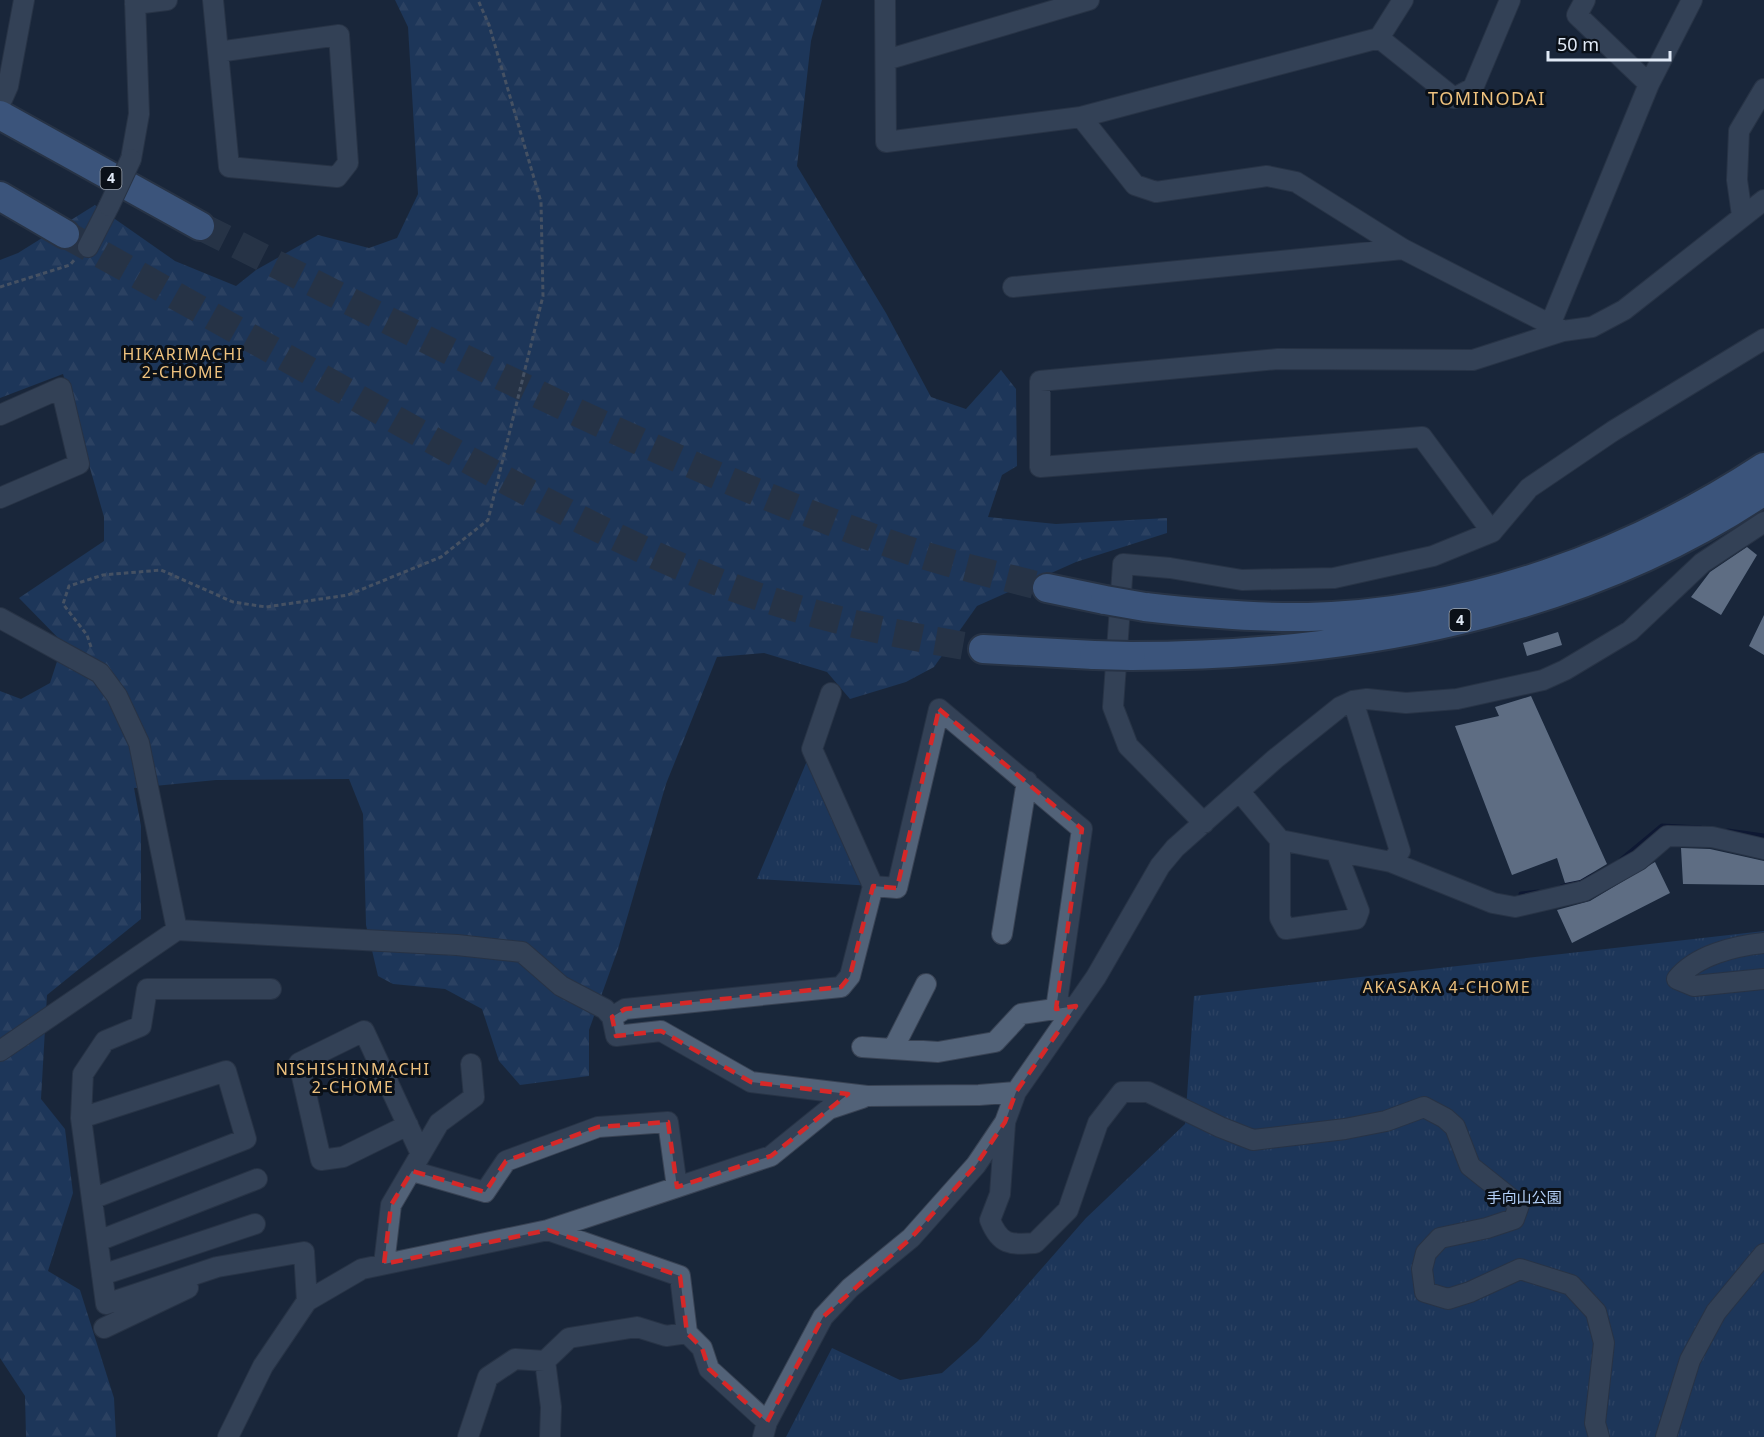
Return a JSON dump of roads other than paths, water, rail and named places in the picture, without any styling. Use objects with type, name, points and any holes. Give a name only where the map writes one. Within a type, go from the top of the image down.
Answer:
[{"type":"highway","name":"4","points":[[11,122],[200,226]]},
{"type":"highway","points":[[0,196],[77,241]]},
{"type":"highway","name":"4","points":[[1047,588],[1145,607],[1207,614],[1308,617],[1398,609],[1460,598],[1567,568],[1677,520],[1764,467]]},
{"type":"highway","name":"4","points":[[983,649],[1094,655],[1184,656],[1294,647],[1388,634],[1482,615],[1579,585],[1686,539],[1764,491]]},
{"type":"highway","points":[[1629,586],[1686,539]]},
{"type":"highway","points":[[1294,647],[1383,654]]},
{"type":"street","points":[[3,90],[24,0]]},
{"type":"street","points":[[77,241],[110,206],[131,159],[139,114],[135,2],[167,0]]},
{"type":"street","points":[[213,0],[229,167],[337,177],[348,163],[339,35],[218,52]]},
{"type":"street","points":[[885,0],[886,142],[1081,117],[1379,38],[1403,0]]},
{"type":"street","points":[[886,60],[1089,0]]},
{"type":"street","points":[[1379,38],[1454,98],[1473,88],[1510,0]]},
{"type":"street","points":[[1585,0],[1578,15],[1649,84]]},
{"type":"street","points":[[1556,328],[1649,84],[1692,0]]},
{"type":"street","points":[[1742,214],[1737,180],[1738,131],[1764,89]]},
{"type":"street","points":[[1081,117],[1135,185],[1156,192],[1268,176],[1296,182],[1403,249],[1556,328]]},
{"type":"street","points":[[1492,532],[1422,437],[1040,467],[1040,381],[1278,359],[1473,360],[1556,328],[1592,327],[1624,310],[1742,214],[1764,200]]},
{"type":"street","points":[[1012,287],[1403,249]]},
{"type":"street","points":[[1204,822],[1128,746],[1113,707],[1123,564],[1170,568],[1242,580],[1334,578],[1433,556],[1492,532],[1529,488],[1613,431],[1764,339]]},
{"type":"street","points":[[0,415],[61,388],[79,464],[0,498]]},
{"type":"street","points":[[548,1230],[680,1276],[687,1333],[702,1348],[709,1369],[765,1429],[823,1317],[850,1288],[911,1238],[976,1166],[1005,1122],[1016,1092],[1055,1032],[1096,977],[1160,867],[1175,848],[1284,752],[1340,707],[1353,701],[1440,701],[1543,680],[1566,670],[1630,631],[1702,563],[1764,522]]},
{"type":"street","points":[[0,618],[100,673],[117,696],[139,743],[177,930]]},
{"type":"street","points":[[612,1017],[625,1009],[841,987],[850,976],[873,886],[812,749],[831,693]]},
{"type":"street","points":[[1353,701],[1400,851],[1391,862]]},
{"type":"street","points":[[873,886],[897,888],[939,709],[1082,829],[1056,1009]]},
{"type":"street","points":[[1002,934],[1026,781]]},
{"type":"street","points":[[1240,792],[1280,840],[1391,862],[1493,903],[1515,907],[1584,891],[1640,860],[1667,836],[1712,837],[1764,849]]},
{"type":"street","points":[[1280,840],[1280,918],[1286,929],[1356,919],[1359,911],[1336,851]]},
{"type":"street","points":[[0,1051],[177,930],[457,945],[522,952],[561,986],[605,1009],[612,1017],[616,1036],[661,1031],[751,1082],[867,1096],[979,1095],[1016,1092]]},
{"type":"street","points":[[1764,943],[1739,946],[1687,966],[1677,979],[1694,986],[1764,979]]},
{"type":"street","points":[[893,1049],[926,984]]},
{"type":"street","points":[[271,989],[147,989],[141,1026],[105,1041],[83,1074],[81,1118],[106,1304],[217,1267],[304,1252],[307,1301]]},
{"type":"street","points":[[862,1047],[938,1052],[995,1042],[1021,1014],[1076,1006]]},
{"type":"street","points":[[408,1125],[343,1157],[321,1160],[299,1063],[364,1031],[416,1162],[485,1191],[506,1161],[598,1126],[668,1122],[677,1187]]},
{"type":"street","points":[[384,1264],[392,1205],[439,1123],[474,1097],[471,1064]]},
{"type":"street","points":[[81,1118],[226,1071],[246,1139],[92,1199]]},
{"type":"street","points":[[1005,1122],[1000,1194],[990,1220],[996,1235],[1012,1245],[1035,1243],[1068,1210],[1098,1124],[1122,1092],[1148,1092],[1253,1140],[1345,1129],[1386,1121],[1424,1107],[1445,1118],[1455,1127],[1470,1166],[1519,1205],[1514,1219],[1487,1228],[1440,1238],[1426,1253],[1422,1269],[1425,1292],[1448,1299],[1470,1292],[1520,1269],[1570,1285],[1596,1312],[1604,1343],[1595,1423],[1599,1437]]},
{"type":"street","points":[[228,1437],[262,1366],[307,1301],[362,1269],[548,1230],[771,1156],[828,1110],[867,1096]]},
{"type":"street","points":[[98,1241],[257,1179]]},
{"type":"street","points":[[102,1275],[255,1224]]},
{"type":"street","points":[[1666,1437],[1696,1350],[1716,1312],[1764,1254]]},
{"type":"street","points":[[104,1328],[239,1263]]},
{"type":"street","points":[[468,1437],[488,1377],[515,1359],[545,1361],[568,1338],[637,1328],[666,1336],[687,1333]]},
{"type":"street","points":[[545,1361],[551,1407],[550,1437]]},
{"type":"waterway","points":[[1621,860],[1662,826],[1701,828]]},
{"type":"waterway","points":[[1728,831],[1764,836]]},
{"type":"waterway","points":[[1561,887],[1595,875]]},
{"type":"waterway","points":[[1521,894],[1538,892]]},
{"type":"tunnel","points":[[200,226],[545,397],[720,477],[899,547],[1047,588]]},
{"type":"tunnel","points":[[65,234],[559,509],[684,568],[757,596],[821,615],[885,631],[983,649]]},
{"type":"district","name":"TOMINODAI","points":[[1487,99]]},
{"type":"district","name":"HIKARIMACHI 2-CHOME","points":[[183,363]]},
{"type":"district","name":"AKASAKA 4-CHOME","points":[[1447,987]]},
{"type":"district","name":"NISHISHINMACHI 2-CHOME","points":[[353,1078]]},
{"type":"park label","name":"手向山公園","points":[[1524,1198]]}]
